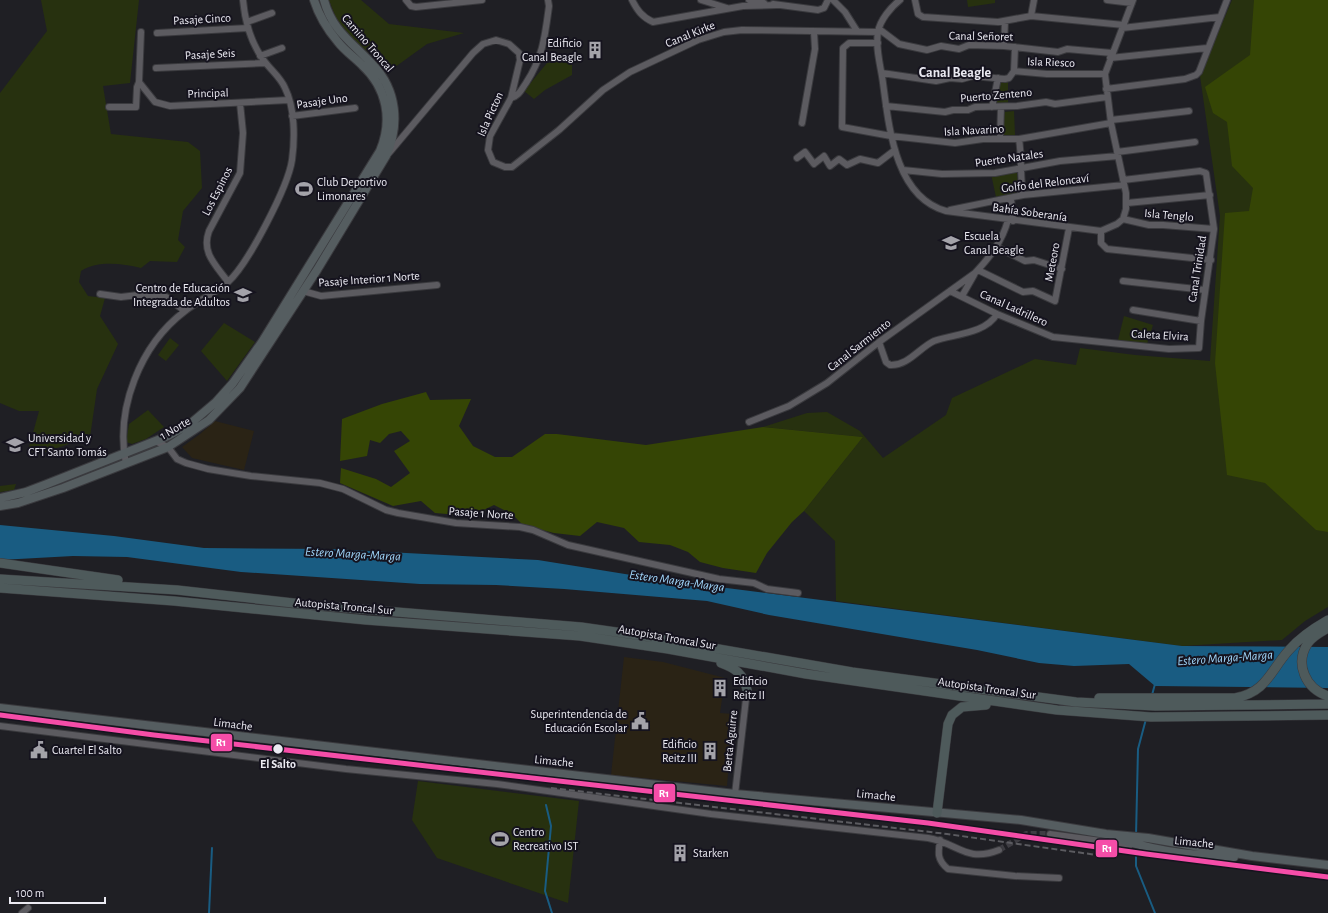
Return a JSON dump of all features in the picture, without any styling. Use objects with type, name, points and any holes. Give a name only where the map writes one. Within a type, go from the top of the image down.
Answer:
[{"type":"highway","points":[[2,564],[177,590]]},
{"type":"highway","name":"Autopista Troncal Sur","points":[[0,579],[177,590],[311,606],[581,627],[644,636],[852,672],[1035,697],[1125,707],[1151,717],[1328,715]]},
{"type":"highway","name":"Autopista Troncal Sur","points":[[0,588],[174,600],[366,620],[544,633],[617,641],[806,674],[1057,710],[1125,707]]},
{"type":"highway","points":[[1125,707],[1155,702],[1235,698],[1252,692],[1263,685],[1286,653],[1308,632],[1328,620]]},
{"type":"highway","points":[[1327,629],[1308,643],[1304,652],[1302,663],[1304,674],[1310,684],[1318,692],[1328,696]]},
{"type":"highway","points":[[697,654],[735,669],[743,678],[747,690]]},
{"type":"highway","points":[[937,814],[950,719],[957,711],[966,705],[1002,702]]},
{"type":"highway","points":[[1155,702],[1328,704]]},
{"type":"highway","points":[[1151,717],[1219,722],[1328,722]]},
{"type":"main road","name":"Camino Troncal","points":[[299,290],[376,158],[383,144],[387,128],[385,103],[378,84],[370,73],[338,43],[320,17],[314,0]]},
{"type":"main road","name":"Camino Troncal","points":[[299,290],[386,156],[394,130],[394,105],[387,84],[377,68],[354,47],[336,27],[324,0]]},
{"type":"main road","points":[[190,424],[216,402],[247,364],[299,290]]},
{"type":"main road","name":"1 Norte","points":[[0,506],[63,488],[126,464],[168,447],[200,428],[230,400],[244,383],[299,290]]},
{"type":"main road","name":"1 Norte","points":[[0,498],[33,489],[124,454],[190,424]]},
{"type":"main road","name":"Limache","points":[[0,708],[735,794],[937,814],[1021,820],[1106,834],[1129,841],[1149,841],[1328,865]]},
{"type":"main road","name":"Limache","points":[[1149,841],[1208,856],[1252,856]]},
{"type":"street","points":[[126,464],[124,454],[124,420],[134,381],[155,342],[185,311],[228,282],[237,272],[284,188],[290,170],[293,151],[292,116],[289,100],[284,86],[260,56],[248,25],[243,0]]},
{"type":"street","points":[[406,0],[411,6],[416,7],[482,0]]},
{"type":"street","points":[[416,7],[420,0]]},
{"type":"street","points":[[511,98],[517,96],[542,55],[549,6],[548,0]]},
{"type":"street","points":[[632,0],[638,12],[645,19],[653,22],[743,6],[777,5]]},
{"type":"street","points":[[701,0],[729,9]]},
{"type":"street","points":[[749,0],[818,10],[824,8],[828,0]]},
{"type":"street","points":[[833,0],[846,12],[857,31]]},
{"type":"street","points":[[878,31],[891,9],[900,0]]},
{"type":"street","points":[[915,0],[918,14],[923,17],[998,22],[1031,16],[1123,27],[1220,17]]},
{"type":"street","points":[[1031,16],[1034,0]]},
{"type":"street","points":[[1108,0],[1133,2],[1104,74],[1111,121],[1127,203],[1122,219],[1111,228],[1101,231],[1102,243],[1107,249],[1211,260]]},
{"type":"street","points":[[1106,89],[1185,78],[1196,75],[1199,72],[1226,0]]},
{"type":"street","name":"Pasaje Cinco","points":[[157,33],[248,25],[272,13]]},
{"type":"street","points":[[1004,46],[1005,21]]},
{"type":"street","name":"Canal Kirke","points":[[559,130],[603,90],[619,79],[698,40],[724,32],[742,30],[814,32],[878,31]]},
{"type":"street","name":"Bahía Soberanía","points":[[878,31],[878,43],[886,106],[894,150],[903,170],[920,198],[936,208],[946,211],[1011,221],[1101,231]]},
{"type":"street","name":"Canal Señoret","points":[[878,31],[899,44],[927,50],[941,46],[959,49],[969,45],[1004,46],[1058,52],[1067,49],[1111,55],[1207,48]]},
{"type":"street","points":[[109,107],[136,106],[137,87],[139,82],[141,32]]},
{"type":"street","points":[[802,123],[815,49],[814,32]]},
{"type":"street","name":"Isla Picton","points":[[386,156],[473,53],[490,41],[503,40],[514,47],[519,53],[520,60],[511,98],[488,143],[488,154],[493,162],[505,167],[512,167],[559,130]]},
{"type":"street","name":"Isla Navarino","points":[[878,43],[849,43],[843,48],[842,127],[891,136],[943,143],[1019,139],[1111,121],[1189,110]]},
{"type":"street","points":[[1014,71],[1015,47]]},
{"type":"street","points":[[260,56],[282,48]]},
{"type":"street","name":"Pasaje Seis","points":[[156,68],[266,63]]},
{"type":"street","name":"Isla Riesco","points":[[882,73],[936,81],[950,78],[962,79],[973,76],[1009,78],[1014,71],[1047,74],[1104,74]]},
{"type":"street","points":[[992,108],[998,78]]},
{"type":"street","name":"Principal","points":[[139,82],[149,97],[155,102],[164,105],[289,100]]},
{"type":"street","name":"Puerto Zenteno","points":[[886,106],[937,112],[968,110],[975,107],[992,108],[1046,102],[1055,104],[1107,97]]},
{"type":"street","name":"Los Espinos","points":[[228,282],[210,259],[207,241],[209,231],[240,173],[243,133],[240,103]]},
{"type":"street","points":[[1000,139],[1001,107]]},
{"type":"street","name":"Pasaje Uno","points":[[292,116],[355,108]]},
{"type":"street","points":[[394,130],[401,132],[408,130]]},
{"type":"street","points":[[1019,139],[1022,159],[1020,169],[1022,195]]},
{"type":"street","name":"Puerto Natales","points":[[903,170],[964,175],[1020,169],[1028,166],[1195,142]]},
{"type":"street","points":[[797,158],[805,152],[814,164],[824,156],[830,166],[839,159],[847,165],[860,159],[878,163],[894,150]]},
{"type":"street","name":"Golfo del Reloncaví","points":[[946,211],[1022,195],[1200,171],[1206,173]]},
{"type":"street","name":"Canal Trinidad","points":[[1201,321],[1211,260],[1214,229],[1206,173]]},
{"type":"street","points":[[1127,203],[1210,195]]},
{"type":"street","points":[[1011,198],[1011,221]]},
{"type":"street","name":"Isla Tenglo","points":[[1122,219],[1149,225],[1214,229]]},
{"type":"street","name":"Canal Sarmiento","points":[[749,422],[782,409],[814,392],[840,375],[879,342],[950,291],[989,259],[1011,221]]},
{"type":"street","name":"Meteoro","points":[[976,271],[1023,292],[1033,291],[1055,301],[1069,228]]},
{"type":"street","points":[[997,247],[1025,261],[1034,260],[1062,269]]},
{"type":"street","name":"Canal Sarmiento","points":[[962,296],[976,271]]},
{"type":"street","points":[[1123,281],[1205,290]]},
{"type":"street","name":"Pasaje Interior 1 Norte","points":[[299,290],[321,296],[437,285]]},
{"type":"street","name":"Canal Ladrillero","points":[[950,291],[997,314],[1053,337],[1118,344]]},
{"type":"street","points":[[100,294],[121,297],[138,295],[166,297],[185,311]]},
{"type":"street","points":[[1133,310],[1201,321]]},
{"type":"street","points":[[879,342],[886,362],[895,366],[910,359],[927,344],[989,324],[997,314]]},
{"type":"street","name":"Caleta Elvira","points":[[1118,344],[1169,349],[1199,348],[1201,321]]},
{"type":"street","points":[[168,447],[172,439],[190,424]]},
{"type":"street","name":"Pasaje 1 Norte","points":[[155,441],[168,447],[177,459],[186,463],[251,476],[320,483],[343,489],[386,510],[456,523],[520,527],[533,530],[568,545],[719,579],[754,583],[768,589],[798,593]]},
{"type":"street","name":"Berta Aguirre","points":[[735,794],[747,690]]},
{"type":"street","points":[[0,726],[532,790],[711,814],[940,840],[975,856],[999,850]]},
{"type":"street","name":"Limache","points":[[1050,834],[1129,841]]},
{"type":"street","points":[[940,840],[938,855],[943,864],[948,868],[1015,876],[1059,878]]},
{"type":"street","points":[[22,913],[28,908]]},
{"type":"shaded area","points":[[215,421],[254,431],[244,470],[192,458],[182,447]]},
{"type":"shaded area","points":[[624,657],[663,662],[725,678],[720,713],[733,714],[727,786],[611,775]]},
{"type":"green space","points":[[41,0],[139,0],[130,83],[103,86],[111,134],[188,142],[200,151],[202,188],[183,211],[178,240],[185,247],[177,262],[150,261],[141,268],[118,264],[103,264],[95,265],[81,271],[79,282],[88,296],[105,298],[100,316],[118,344],[97,389],[90,437],[45,452],[28,451],[39,411],[19,411],[0,403],[0,93],[47,31]]},
{"type":"green space","points":[[329,0],[361,0],[389,24],[464,33],[427,44],[391,70],[350,38],[336,18]]},
{"type":"green space","points":[[967,0],[995,0],[995,3],[968,7]]},
{"type":"green space","points":[[1232,0],[1328,0],[1328,607],[1305,621],[1282,640],[1182,646],[836,601],[835,541],[804,511],[863,437],[763,427],[807,413],[827,412],[860,431],[883,458],[946,415],[952,398],[1035,359],[1076,365],[1080,348],[1135,355],[1210,361],[1220,216],[1200,76]]},
{"type":"green space","points":[[1254,0],[1328,0],[1328,532],[1316,530],[1265,483],[1227,475],[1215,363],[1225,213],[1249,211],[1253,188],[1232,166],[1227,122],[1213,113],[1205,87],[1250,55]]},
{"type":"green space","points":[[572,59],[572,75],[545,90],[534,99],[524,91],[547,63]]},
{"type":"green space","points":[[1001,81],[1008,82],[1008,104],[995,104]]},
{"type":"green space","points":[[1014,111],[1015,135],[1001,136],[1004,112]]},
{"type":"green space","points":[[1017,172],[1019,193],[996,197],[991,174]]},
{"type":"green space","points":[[1124,316],[1153,325],[1147,344],[1118,340]]},
{"type":"green space","points":[[224,323],[255,342],[227,381],[201,351]]},
{"type":"green space","points":[[170,338],[179,345],[166,361],[158,355]]},
{"type":"green space","points":[[426,392],[430,400],[471,399],[459,426],[473,446],[495,457],[512,457],[545,434],[557,434],[646,445],[763,427],[863,437],[804,511],[792,522],[767,553],[756,573],[723,568],[700,562],[688,552],[670,545],[639,542],[624,528],[597,522],[580,536],[554,533],[523,525],[512,514],[494,505],[471,516],[435,513],[421,501],[393,506],[340,483],[341,468],[376,479],[391,487],[410,473],[394,451],[410,441],[401,431],[389,434],[380,443],[370,440],[367,456],[340,461],[342,419],[382,404]]},
{"type":"green space","points":[[148,410],[164,427],[146,439],[132,444],[126,442],[129,424]]},
{"type":"green space","points":[[16,484],[14,490],[0,492],[0,486]]},
{"type":"green space","name":"Centro Recreativo IST","points":[[418,781],[579,801],[568,903],[437,858],[412,820]]},
{"type":"water","name":"Estero Marga-Marga","points":[[0,525],[114,536],[204,548],[331,549],[538,560],[656,579],[1182,646],[1328,647],[1328,688],[1155,686],[1129,664],[1074,666],[1039,663],[977,650],[769,615],[707,601],[564,589],[496,585],[420,584],[241,572],[127,557],[73,556],[0,560]]},
{"type":"waterway","points":[[1152,695],[1155,684]]},
{"type":"waterway","points":[[1136,836],[1138,749],[1146,719]]},
{"type":"waterway","points":[[546,805],[551,826],[545,891],[552,913]]},
{"type":"waterway","points":[[1136,846],[1136,866],[1155,913]]},
{"type":"waterway","points":[[209,913],[212,848]]},
{"type":"tunnel","points":[[999,850],[1026,834],[1050,834]]},
{"type":"railway","points":[[551,788],[947,834],[1104,856]]},
{"type":"transit line","name":"R1","points":[[0,715],[154,735],[928,823],[1146,854],[1328,877]]},
{"type":"place","name":"Edificio Canal Beagle","points":[[595,50]]},
{"type":"place","name":"Club Deportivo Limonares","points":[[304,189]]},
{"type":"place","name":"Escuela Canal Beagle","points":[[951,243]]},
{"type":"place","name":"Centro de Educación Integrada de Adultos","points":[[243,295]]},
{"type":"place","name":"Universidad y CFT Santo Tomás","points":[[15,445]]},
{"type":"place","name":"Edificio Reitz II","points":[[720,688]]},
{"type":"place","name":"Superintendencia de Educación Escolar","points":[[640,721]]},
{"type":"place","name":"El Salto","points":[[278,749]]},
{"type":"place","name":"Cuartel El Salto","points":[[39,750]]},
{"type":"place","name":"Edificio Reitz III","points":[[710,751]]},
{"type":"place","name":"Centro Recreativo IST","points":[[500,839]]},
{"type":"place","name":"Starken","points":[[680,853]]},
{"type":"district","name":"Canal Beagle","points":[[955,72]]}]
